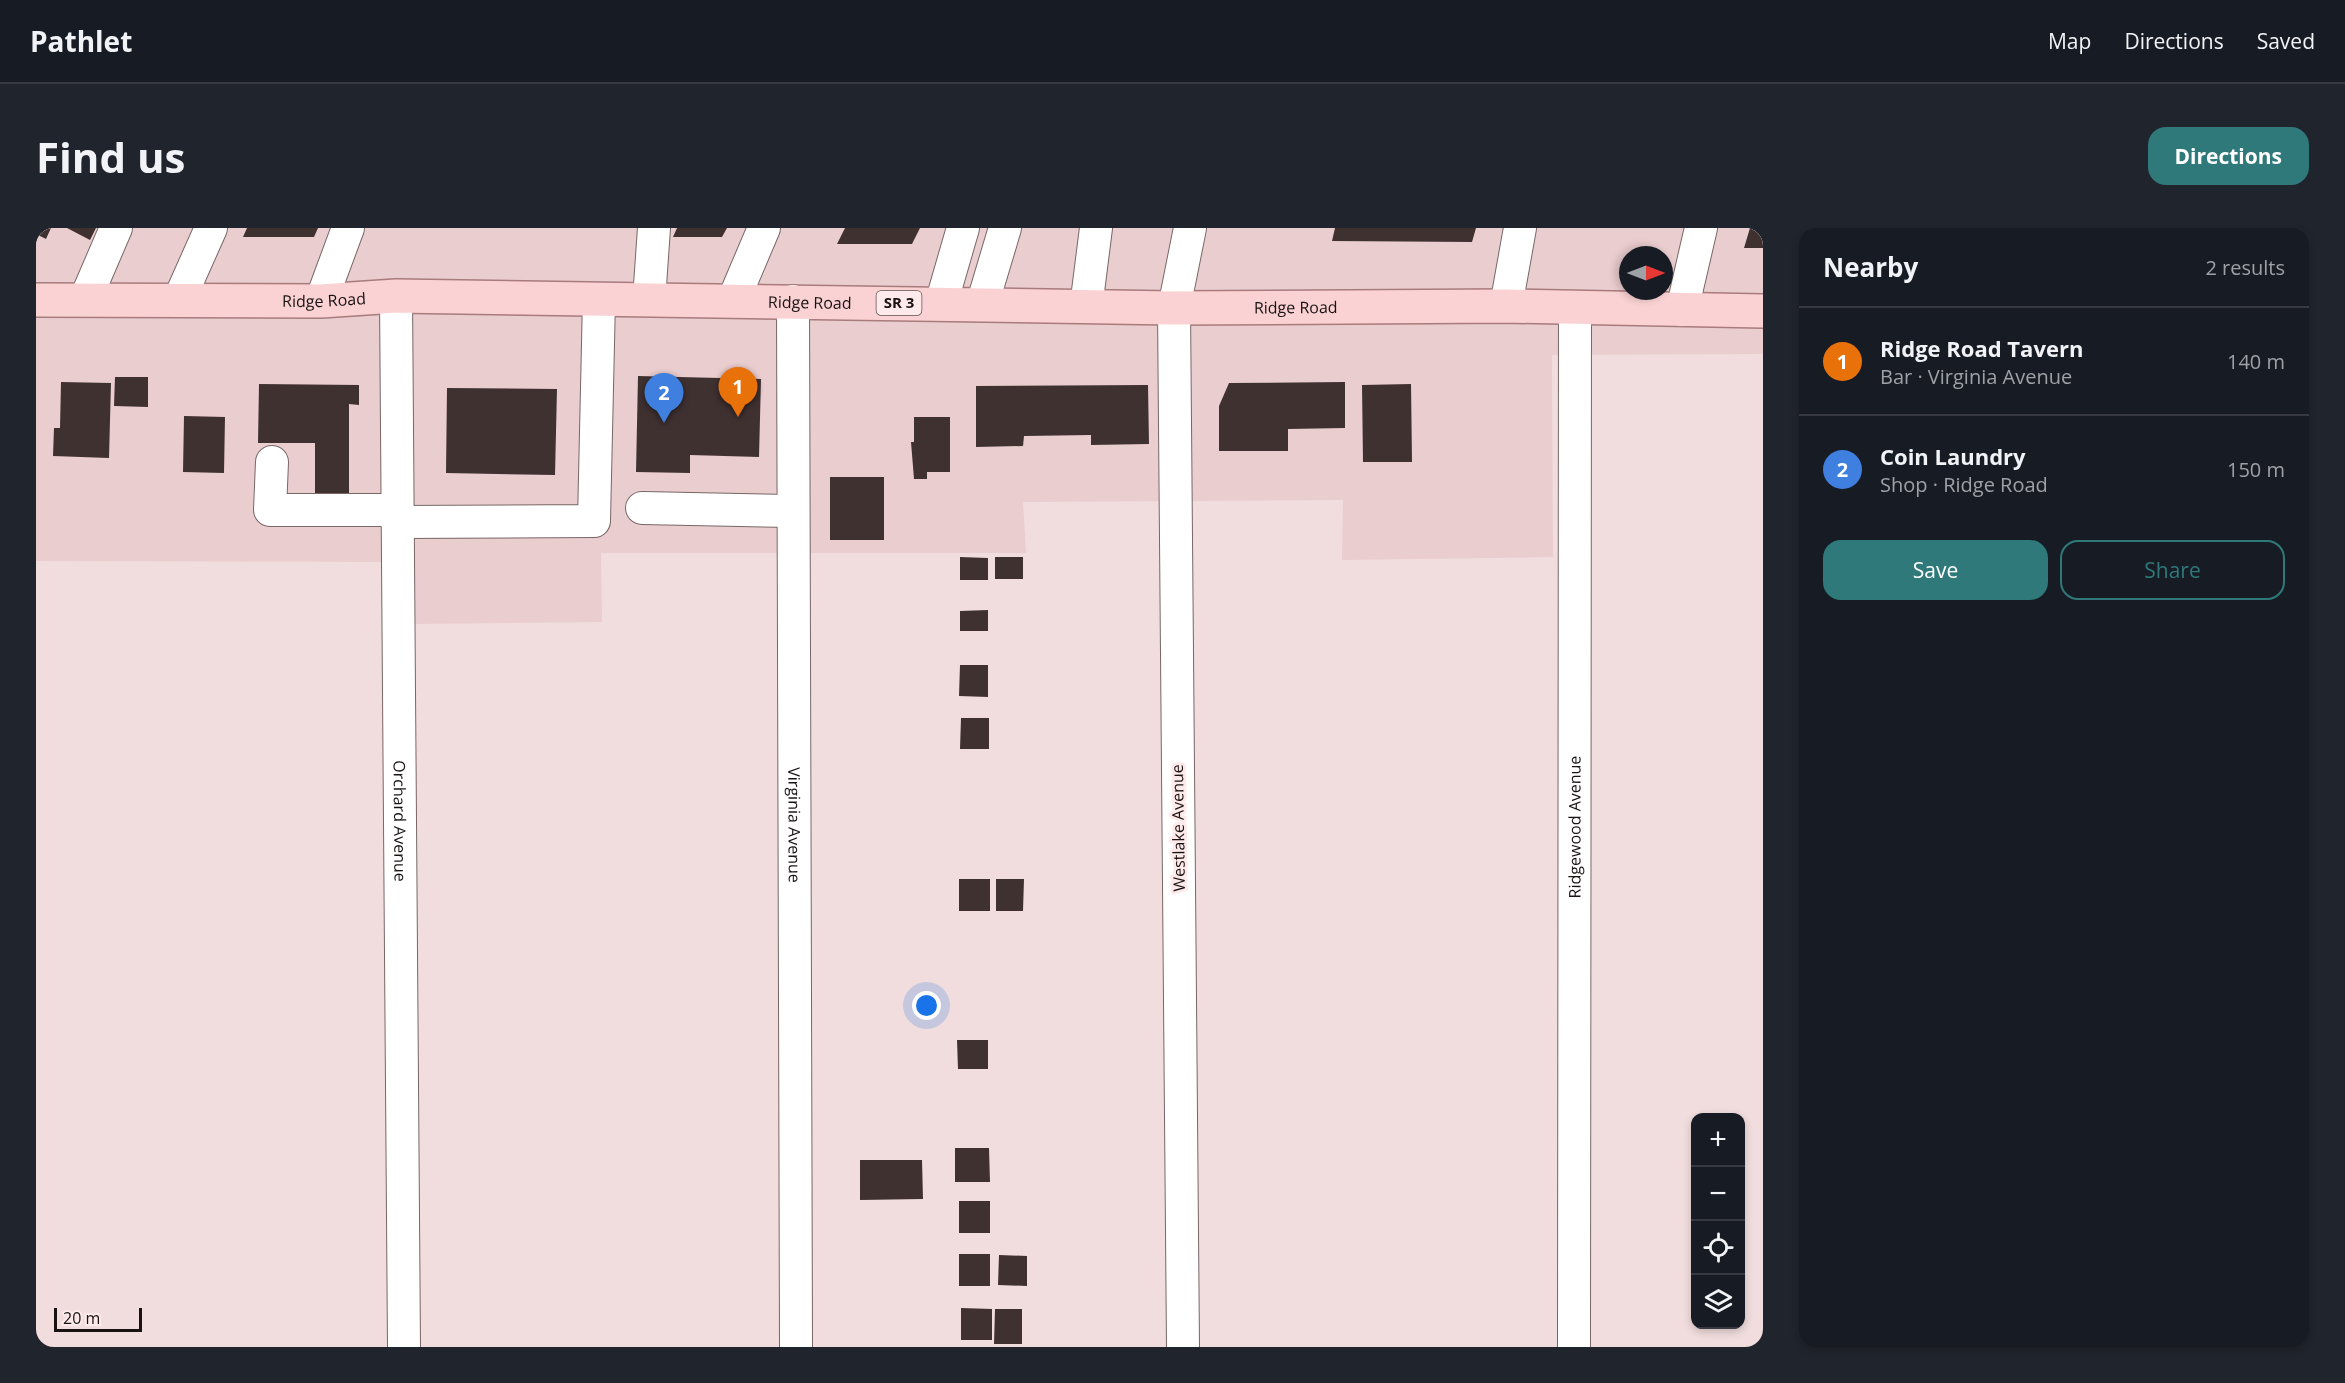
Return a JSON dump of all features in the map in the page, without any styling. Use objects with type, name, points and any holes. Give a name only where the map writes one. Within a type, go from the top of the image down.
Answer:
[{"type":"main road","name":"Ridge Road","points":[[36,300],[321,301],[396,296],[1174,308],[1506,306],[1763,311]]},
{"type":"street","points":[[85,300],[116,228]]},
{"type":"street","points":[[179,300],[211,228]]},
{"type":"street","points":[[321,301],[348,228]]},
{"type":"street","points":[[649,300],[654,228]]},
{"type":"street","points":[[733,301],[764,228]]},
{"type":"street","points":[[941,304],[963,228]]},
{"type":"street","points":[[982,305],[1005,228]]},
{"type":"street","points":[[1086,307],[1096,228]]},
{"type":"street","points":[[1183,228],[1190,228]]},
{"type":"street","name":"Westlake Avenue","points":[[1183,1347],[1174,308],[1190,228]]},
{"type":"street","points":[[1506,306],[1520,228]]},
{"type":"street","points":[[1682,310],[1701,228]]},
{"type":"street","name":"Orchard Avenue","points":[[396,296],[404,1347]]},
{"type":"street","points":[[272,462],[270,510],[594,521],[599,299]]},
{"type":"street","name":"Virginia Avenue","points":[[793,301],[796,1347]]},
{"type":"street","name":"Ridgewood Avenue","points":[[1574,1347],[1575,307]]},
{"type":"street","points":[[642,508],[794,511]]},
{"type":"shaded area","points":[[36,228],[1763,228],[1763,354],[1552,355],[1553,557],[1342,560],[1343,500],[1023,502],[1026,553],[601,553],[602,622],[410,624],[408,562],[36,561]]},
{"type":"building","points":[[36,228],[51,228],[46,239],[36,234]]},
{"type":"building","points":[[67,228],[96,228],[90,240]]},
{"type":"building","points":[[247,228],[318,228],[314,237],[243,237]]},
{"type":"building","points":[[677,228],[727,228],[722,237],[673,237]]},
{"type":"building","points":[[845,228],[920,228],[912,244],[837,244]]},
{"type":"building","points":[[1335,228],[1476,228],[1472,242],[1332,241]]},
{"type":"building","points":[[1750,228],[1763,228],[1763,248],[1744,248]]},
{"type":"building","points":[[638,376],[761,379],[759,457],[690,455],[690,473],[636,472]]},
{"type":"building","points":[[115,377],[148,377],[148,407],[114,406]]},
{"type":"building","points":[[61,382],[111,383],[109,458],[53,456],[54,428],[60,428]]},
{"type":"building","points":[[1345,382],[1345,428],[1288,429],[1288,451],[1219,451],[1219,406],[1229,383]]},
{"type":"building","points":[[259,384],[359,385],[359,405],[349,404],[349,493],[315,493],[315,443],[258,443]]},
{"type":"building","points":[[1411,384],[1412,462],[1363,462],[1362,385]]},
{"type":"building","points":[[1148,385],[1149,444],[1091,445],[1091,435],[1024,436],[1023,446],[976,447],[976,386]]},
{"type":"building","points":[[447,388],[557,389],[555,475],[446,473]]},
{"type":"building","points":[[184,416],[225,417],[224,473],[183,472]]},
{"type":"building","points":[[914,417],[950,417],[950,472],[927,472],[927,479],[914,479],[911,442],[914,442]]},
{"type":"building","points":[[830,477],[884,477],[884,540],[830,540]]},
{"type":"building","points":[[960,557],[988,558],[988,580],[960,580]]},
{"type":"building","points":[[995,557],[1023,557],[1023,579],[995,579]]},
{"type":"building","points":[[988,610],[988,631],[960,631],[960,611]]},
{"type":"building","points":[[960,665],[988,665],[988,697],[959,696]]},
{"type":"building","points":[[961,718],[989,718],[989,749],[960,749]]},
{"type":"building","points":[[959,879],[990,879],[990,911],[959,911]]},
{"type":"building","points":[[996,879],[1024,879],[1023,911],[996,911]]},
{"type":"building","points":[[957,1040],[988,1040],[988,1069],[958,1069]]},
{"type":"building","points":[[955,1148],[989,1148],[990,1182],[955,1182]]},
{"type":"building","points":[[860,1160],[922,1160],[923,1199],[860,1200]]},
{"type":"building","points":[[959,1201],[990,1201],[990,1233],[959,1233]]},
{"type":"building","points":[[959,1254],[990,1254],[990,1286],[959,1286]]},
{"type":"building","points":[[999,1255],[1027,1256],[1027,1286],[998,1285]]},
{"type":"building","points":[[961,1308],[992,1309],[992,1340],[961,1340]]},
{"type":"building","points":[[995,1309],[1022,1309],[1022,1344],[994,1344]]},
{"type":"place","name":"Ridge Road Tavern","points":[[738,417]]},
{"type":"place","name":"Coin Laundry","points":[[664,423]]}]
